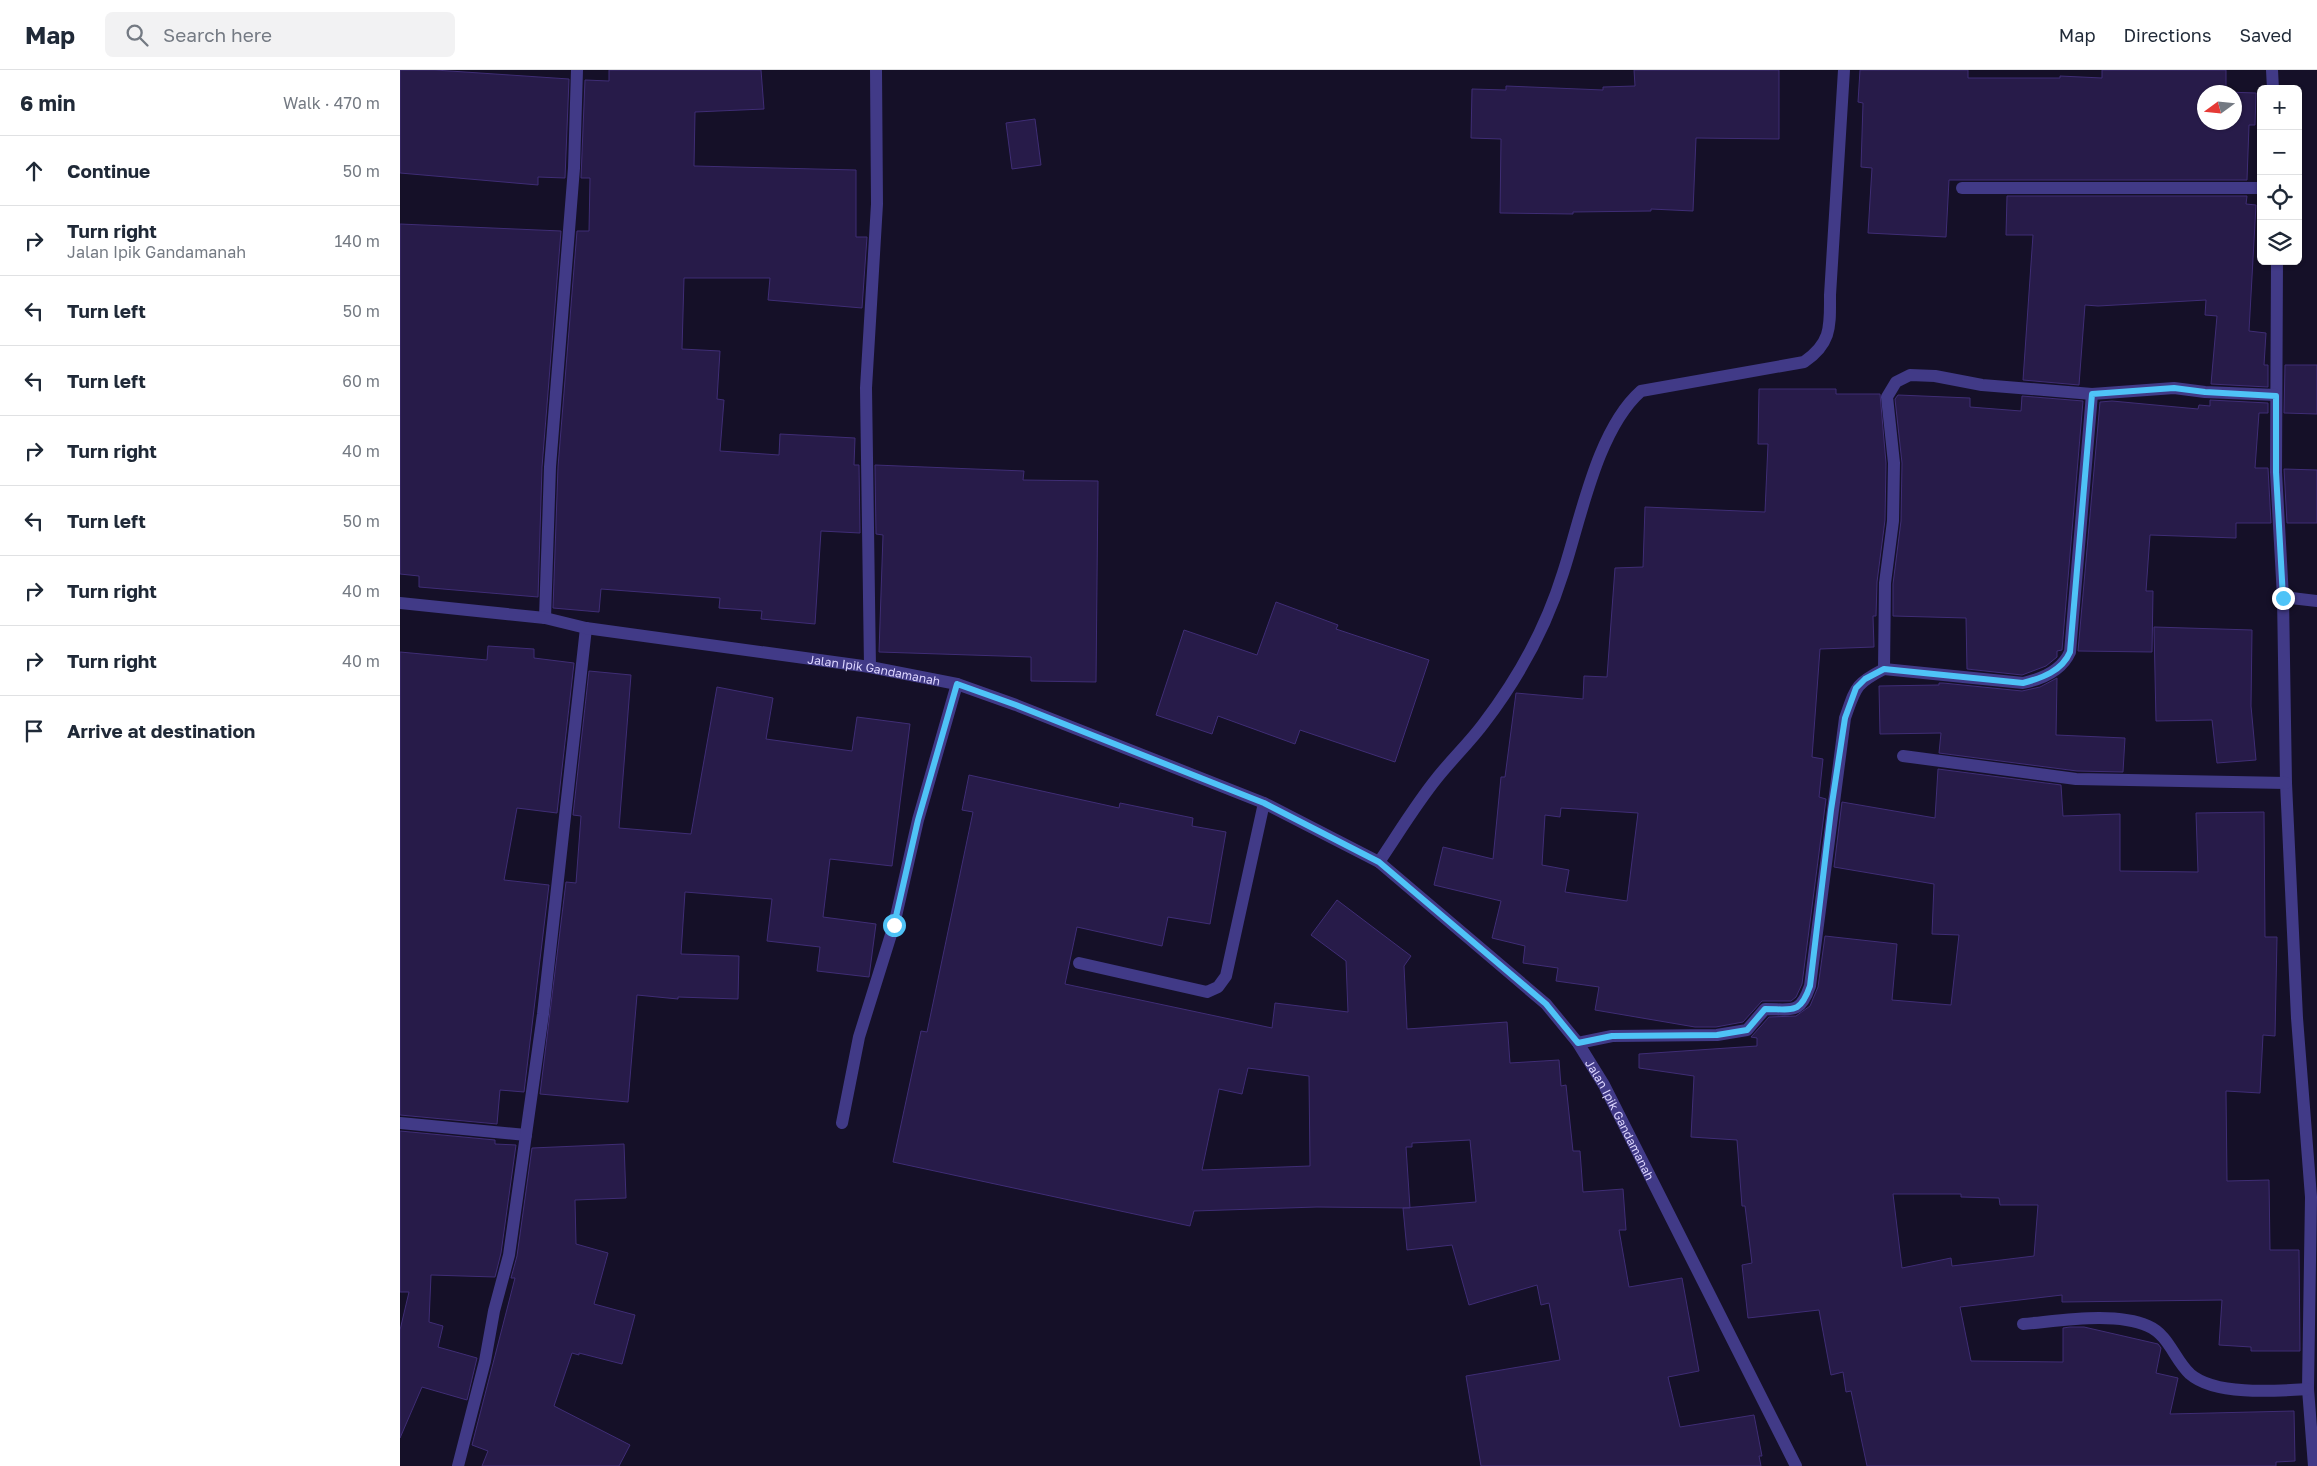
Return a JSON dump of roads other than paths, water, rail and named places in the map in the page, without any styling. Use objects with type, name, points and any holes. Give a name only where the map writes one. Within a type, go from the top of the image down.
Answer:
[{"type":"street","points":[[545,618],[550,468],[574,168],[577,70]]},
{"type":"street","points":[[870,667],[866,388],[877,204],[876,70]]},
{"type":"street","points":[[1379,862],[1437,779],[1483,725],[1532,652],[1563,575],[1584,502],[1609,435],[1634,397],[1641,391],[1804,362],[1823,345],[1830,326],[1830,295],[1844,70]]},
{"type":"street","points":[[2272,70],[2273,85]]},
{"type":"street","points":[[1962,188],[2257,188]]},
{"type":"street","points":[[2276,265],[2276,472],[2283,598],[2286,783],[2297,1018],[2311,1197],[2308,1388],[2314,1466]]},
{"type":"street","points":[[1884,669],[1885,583],[1893,521],[1894,463],[1887,397],[1896,382],[1910,375],[1935,376],[1982,385],[2092,394],[2174,388],[2205,392],[2276,396]]},
{"type":"street","points":[[1578,1043],[1612,1036],[1717,1035],[1747,1030],[1765,1009],[1794,1009],[1804,1002],[1810,986],[1831,810],[1845,718],[1856,688],[1865,679],[1884,669],[2023,683],[2040,679],[2067,660],[2070,652],[2075,604],[2092,394]]},
{"type":"street","points":[[2283,598],[2317,601]]},
{"type":"street","name":"Jalan Ipik Gandamanah","points":[[400,604],[545,618],[586,628],[870,667],[957,684],[1016,705],[1264,803],[1379,862],[1546,1004],[1578,1043],[1604,1085],[1796,1466]]},
{"type":"street","points":[[458,1466],[485,1361],[494,1311],[509,1255],[544,1004],[586,628]]},
{"type":"street","points":[[842,1123],[860,1037],[894,925],[918,820],[957,684]]},
{"type":"street","points":[[1903,756],[2076,779],[2286,783]]},
{"type":"street","points":[[1079,963],[1207,992],[1218,987],[1226,976],[1264,803]]},
{"type":"street","points":[[400,1123],[526,1135]]},
{"type":"street","points":[[2023,1324],[2085,1320],[2128,1320],[2148,1326],[2161,1335],[2190,1374],[2209,1384],[2258,1393],[2308,1388]]}]
